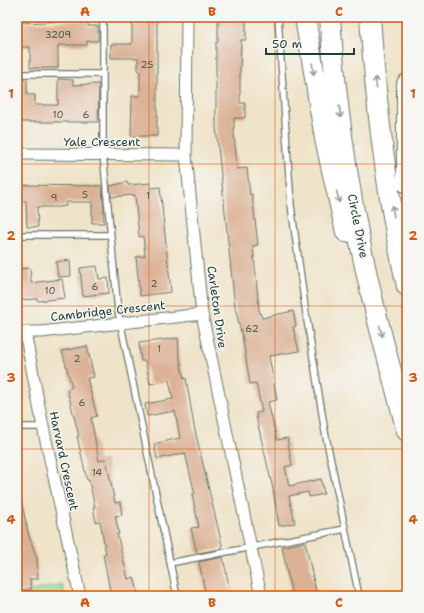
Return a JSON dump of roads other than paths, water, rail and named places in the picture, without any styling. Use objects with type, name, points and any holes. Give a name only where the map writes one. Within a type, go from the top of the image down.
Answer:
[{"type":"highway","points":[[305,17],[324,132],[343,221],[358,278],[371,293]]},
{"type":"highway","name":"Circle Drive","points":[[330,17],[343,141],[360,243],[371,293],[407,431]]},
{"type":"highway","points":[[370,17],[386,166],[406,276]]},
{"type":"highway","points":[[407,84],[407,183]]},
{"type":"street","name":"Carleton Drive","points":[[187,17],[186,155],[202,314],[261,596]]},
{"type":"street","name":"Yale Crescent","points":[[17,154],[186,155]]},
{"type":"street","name":"Cambridge Crescent","points":[[21,332],[202,314]]},
{"type":"street","name":"Harvard Crescent","points":[[21,332],[80,596]]},
{"type":"lane","points":[[103,17],[103,154],[120,322],[177,596]]},
{"type":"lane","points":[[278,17],[291,205],[306,314],[325,432],[359,596]]},
{"type":"lane","points":[[17,74],[102,74]]},
{"type":"lane","points":[[17,235],[111,235]]},
{"type":"lane","points":[[17,426],[43,426]]},
{"type":"lane","points":[[170,563],[251,546],[345,529]]}]
